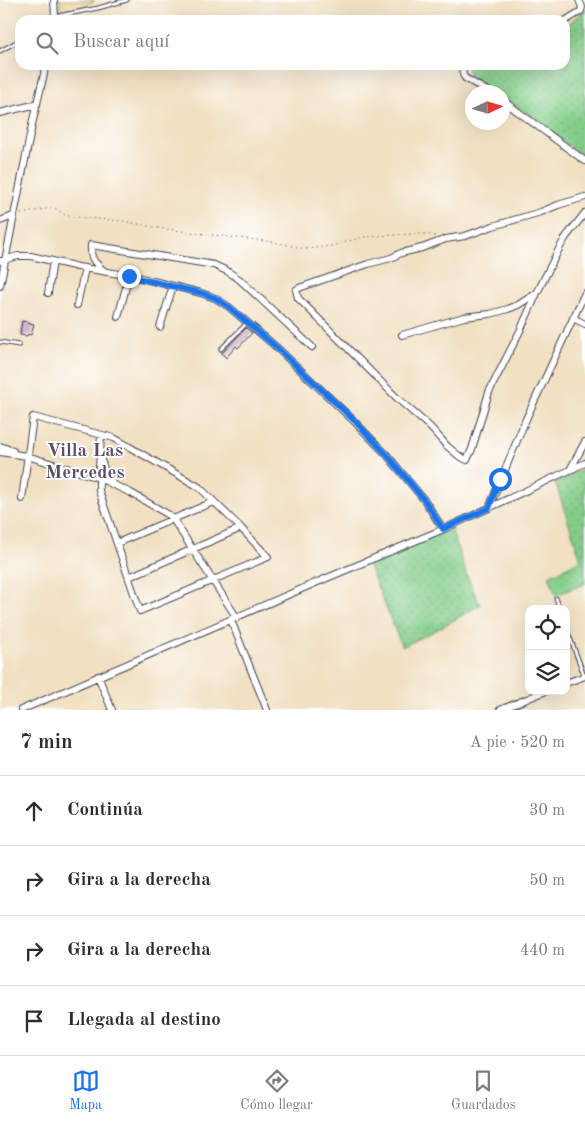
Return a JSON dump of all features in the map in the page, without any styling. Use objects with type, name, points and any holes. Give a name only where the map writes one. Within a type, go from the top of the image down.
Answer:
[{"type":"street","points":[[53,15],[54,0]]},
{"type":"street","points":[[570,18],[581,11],[582,8],[579,0]]},
{"type":"street","points":[[0,286],[2,260],[44,70]]},
{"type":"street","points":[[463,70],[463,76],[477,85]]},
{"type":"street","points":[[0,113],[37,104]]},
{"type":"street","points":[[510,106],[585,161]]},
{"type":"street","points":[[585,197],[465,236],[446,239],[401,253],[299,288],[296,290],[298,298],[399,400],[430,427],[447,446],[467,460],[489,392],[564,242],[585,213]]},
{"type":"street","points":[[0,221],[13,216]]},
{"type":"street","points":[[104,272],[92,259],[91,245],[214,265],[239,279],[312,347]]},
{"type":"street","points":[[2,260],[25,256],[129,276],[215,298],[229,307],[275,346],[354,420],[387,455],[418,493],[443,529]]},
{"type":"street","points":[[48,293],[53,261]]},
{"type":"street","points":[[77,305],[85,268]]},
{"type":"street","points":[[118,317],[129,276]]},
{"type":"street","points":[[160,327],[173,286]]},
{"type":"street","points":[[402,335],[464,317],[490,314],[508,309],[537,293]]},
{"type":"street","points":[[489,508],[526,419],[585,293]]},
{"type":"street","points":[[573,318],[585,324]]},
{"type":"street","points":[[22,499],[33,417],[114,438],[122,442],[199,488],[268,557],[140,612],[99,491],[102,435]]},
{"type":"street","points":[[571,468],[585,442]]},
{"type":"street","points":[[0,446],[99,478],[138,497],[173,519],[212,580],[234,619],[268,710]]},
{"type":"street","points":[[0,452],[28,456]]},
{"type":"street","points":[[100,456],[106,474],[114,485]]},
{"type":"street","points":[[21,710],[443,529],[585,463]]},
{"type":"street","points":[[118,543],[213,502]]},
{"type":"street","points":[[129,577],[241,528]]},
{"type":"street","points":[[98,676],[112,710]]},
{"type":"street","points":[[570,682],[585,676]]},
{"type":"street","points":[[500,710],[536,695]]},
{"type":"lane","points":[[66,15],[127,0]]},
{"type":"lane","points":[[0,50],[15,42]]},
{"type":"lane","points":[[221,349],[247,323]]},
{"type":"lane","points":[[0,342],[19,345]]},
{"type":"lane","points":[[556,598],[559,605]]},
{"type":"lane","points":[[570,637],[585,676]]},
{"type":"path","points":[[13,216],[51,208],[74,217],[123,221],[158,228],[274,242],[306,249],[331,246],[364,237],[398,234],[427,234],[446,239]]},
{"type":"green space","points":[[585,9],[585,158],[510,102],[510,85],[482,85],[475,81],[468,72],[468,70],[570,70],[570,22]]},
{"type":"green space","points":[[585,469],[585,584],[556,595],[549,576],[581,560],[555,482]]},
{"type":"green space","points":[[451,529],[467,576],[480,605],[402,647],[369,566]]},
{"type":"sand","points":[[59,0],[95,0],[78,8],[65,10],[61,9]]},
{"type":"building","points":[[22,321],[34,324],[31,335],[20,335]]},
{"type":"building","points":[[246,328],[252,333],[238,348],[236,346],[226,358],[222,353]]},
{"type":"district","name":"Villa Las Mercedes","points":[[85,462]]},
{"type":"route","points":[[129,276],[201,293],[215,298],[229,307],[275,346],[354,420],[387,455],[425,501],[443,529],[489,508],[500,479]]}]
